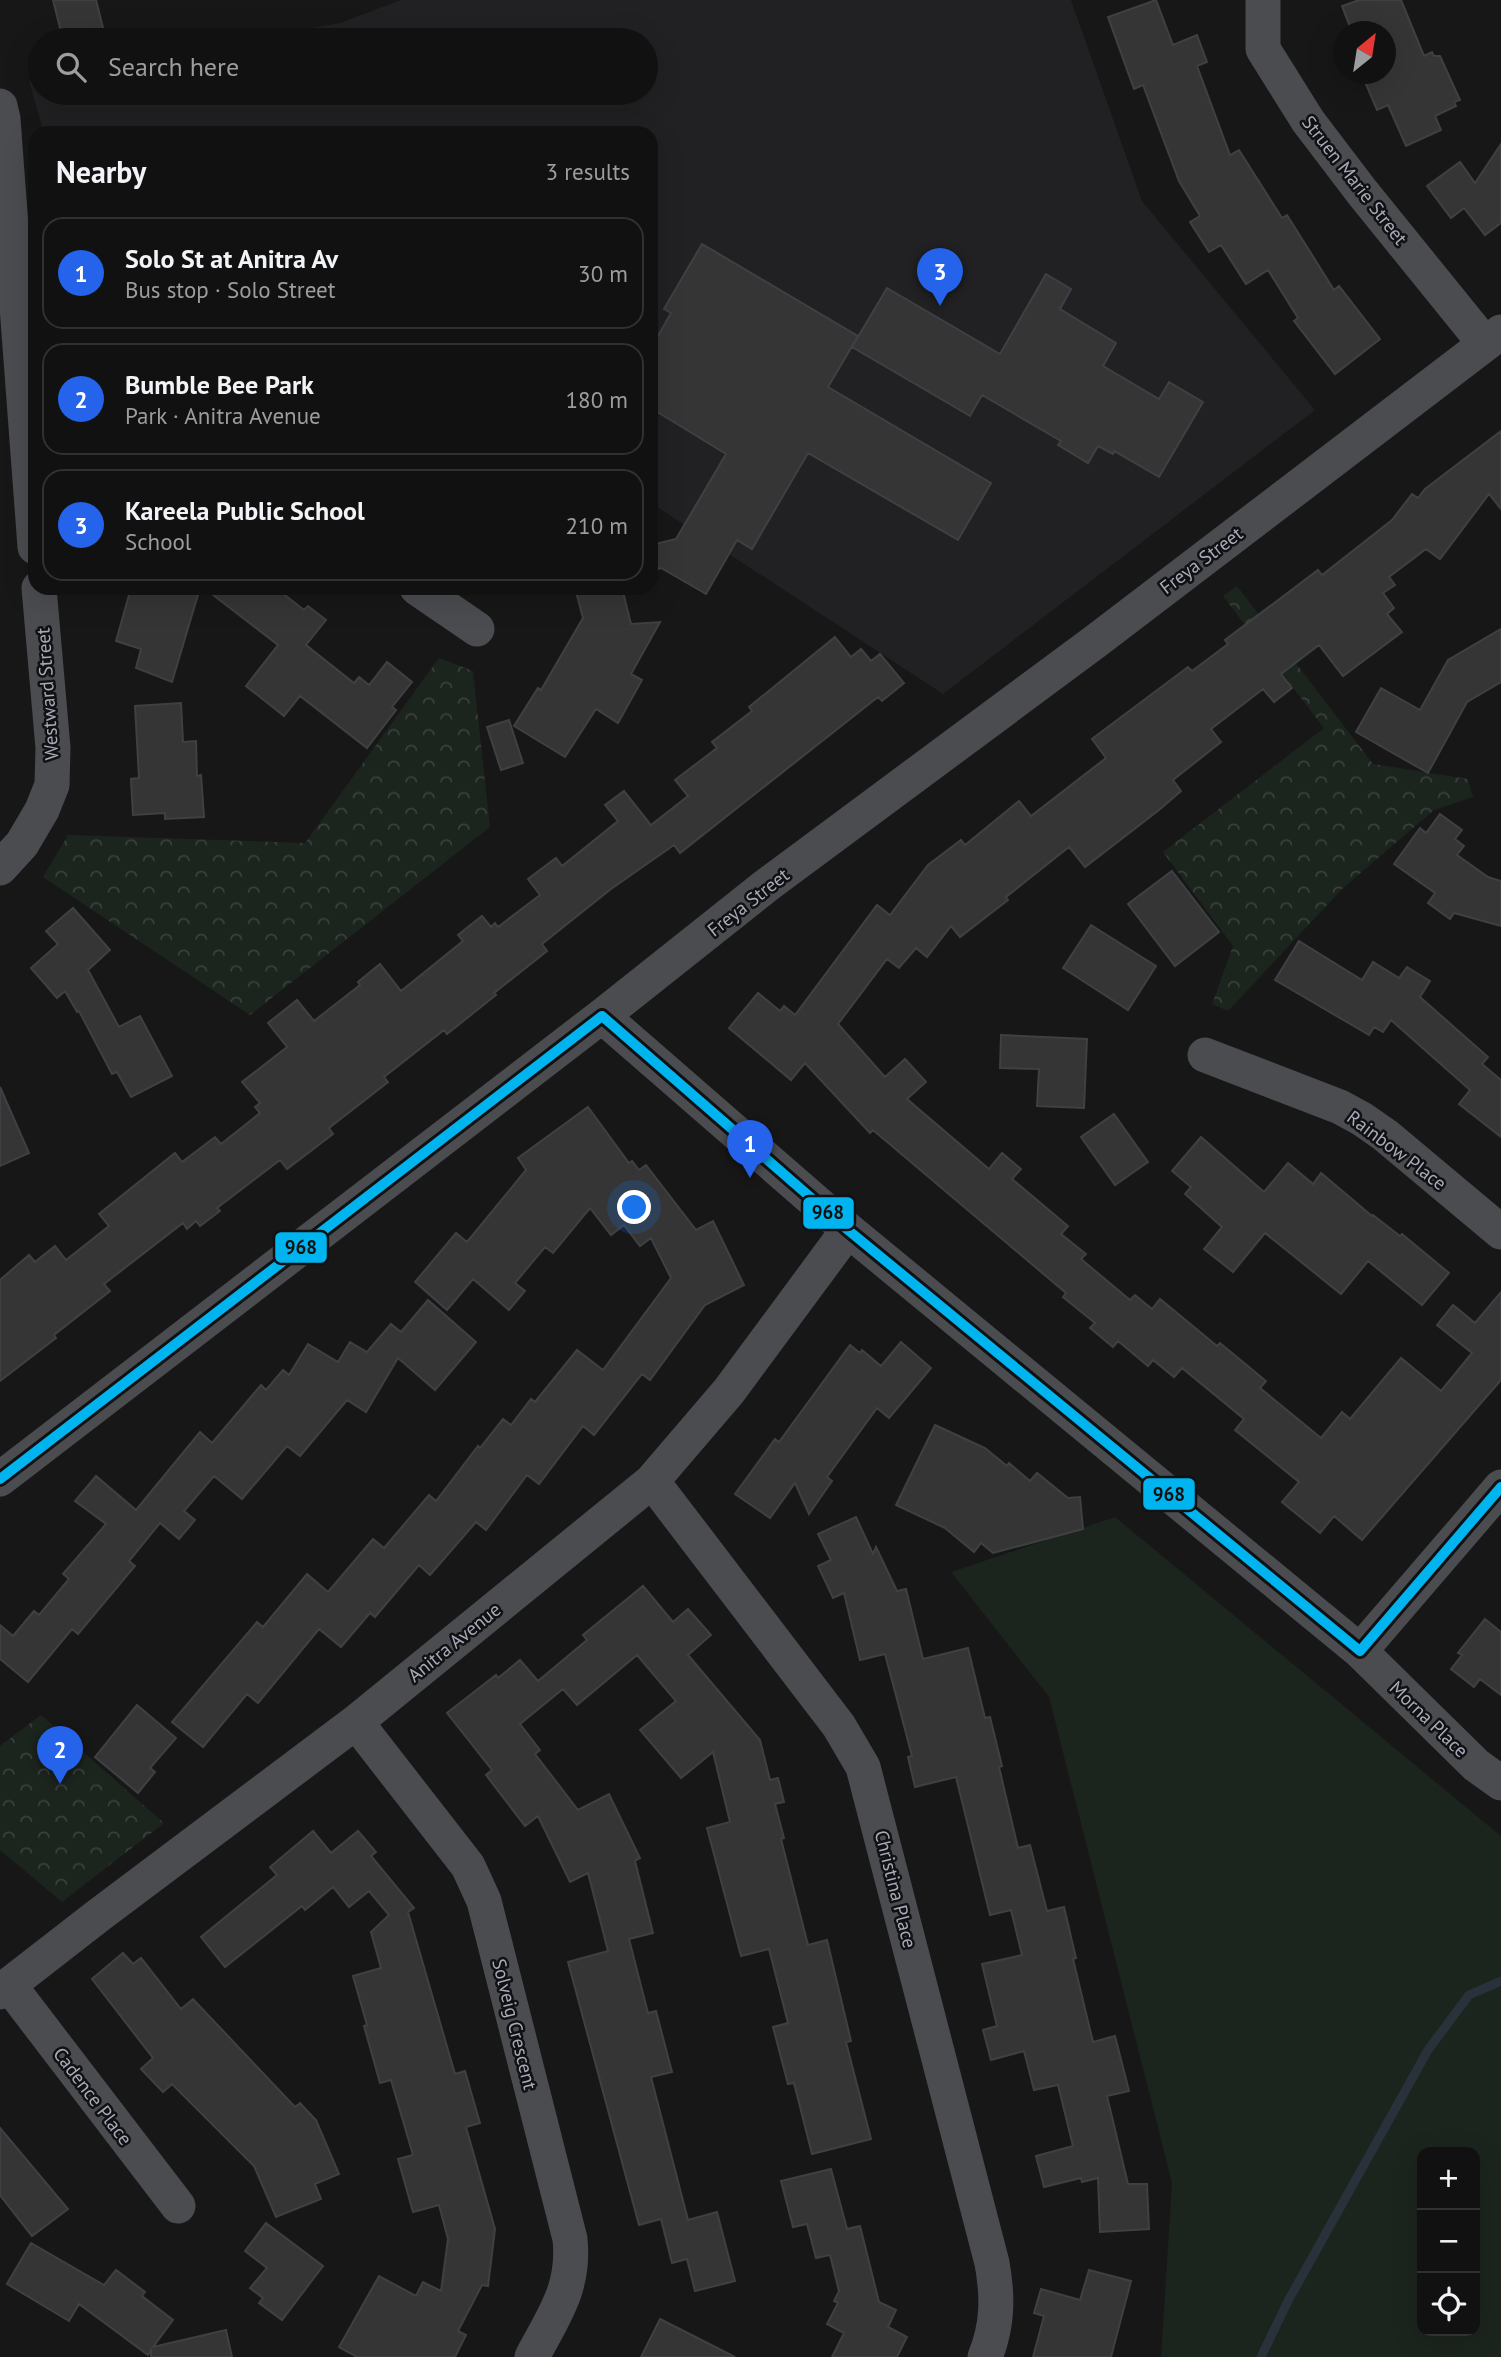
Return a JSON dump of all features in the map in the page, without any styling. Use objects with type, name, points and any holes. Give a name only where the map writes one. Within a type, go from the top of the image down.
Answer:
[{"type":"street","name":"Struen Marie Street","points":[[1263,0],[1263,49],[1308,121],[1362,192],[1493,338]]},
{"type":"street","points":[[0,106],[28,432]]},
{"type":"street","name":"Freya Street","points":[[0,1479],[602,1016],[778,877],[1096,641],[1493,338]]},
{"type":"street","name":"Westward Street","points":[[0,868],[22,844],[42,810],[52,785],[53,748],[40,595]]},
{"type":"street","points":[[426,595],[477,629]]},
{"type":"street","name":"Morna Place","points":[[602,1016],[848,1230],[1360,1651],[1476,1765],[1501,1783]]},
{"type":"street","name":"Rainbow Place","points":[[1205,1055],[1340,1107],[1362,1119],[1501,1231]]},
{"type":"street","name":"Anitra Avenue","points":[[4,1989],[356,1722],[652,1481],[729,1391],[848,1230]]},
{"type":"street","name":"Christina Place","points":[[652,1481],[839,1726],[863,1768],[992,2263],[997,2291],[996,2318],[985,2357]]},
{"type":"street","points":[[1360,1651],[1501,1487]]},
{"type":"street","name":"Solveig Crescent","points":[[356,1722],[468,1866],[484,1901],[570,2239],[570,2276],[566,2291],[532,2357]]},
{"type":"street","name":"Cadence Place","points":[[4,1989],[178,2206]]},
{"type":"shaded area","points":[[401,0],[1071,0],[1142,201],[1315,410],[943,694],[658,508],[658,126],[42,126],[36,105],[658,105],[658,28],[312,28],[340,23]]},
{"type":"green space","points":[[1237,586],[1373,764],[1468,779],[1473,797],[1434,810],[1343,888],[1228,1011],[1212,1004],[1233,946],[1163,852],[1324,728],[1223,596]]},
{"type":"green space","points":[[439,658],[473,671],[490,827],[250,1015],[43,877],[68,835],[305,843]]},
{"type":"green space","points":[[1115,1517],[1501,1836],[1501,2357],[1161,2357],[1172,2183],[1049,1697],[951,1572]]},
{"type":"green space","points":[[41,1715],[164,1823],[62,1902],[0,1850],[0,1746]]},
{"type":"building","points":[[53,0],[96,0],[103,28],[60,28]]},
{"type":"building","points":[[1156,0],[1173,45],[1197,35],[1207,62],[1197,66],[1230,155],[1239,150],[1282,218],[1287,215],[1334,290],[1339,286],[1380,339],[1335,374],[1294,321],[1298,318],[1268,270],[1246,284],[1221,245],[1209,252],[1190,222],[1200,216],[1179,181],[1143,85],[1134,89],[1108,17]]},
{"type":"building","points":[[1359,0],[1401,0],[1424,56],[1432,52],[1434,56],[1440,56],[1460,100],[1454,102],[1456,106],[1435,116],[1441,130],[1406,146],[1388,105],[1377,110],[1366,84],[1396,84],[1396,21],[1348,21],[1342,6]]},
{"type":"building","points":[[1501,144],[1501,223],[1485,235],[1464,208],[1451,218],[1427,186],[1460,162],[1475,183]]},
{"type":"building","points":[[702,244],[858,336],[828,387],[991,483],[958,540],[808,453],[752,549],[737,540],[706,594],[661,568],[658,569],[658,543],[676,539],[726,454],[658,412],[658,336],[671,313],[664,309]]},
{"type":"building","points":[[1046,274],[1071,289],[1060,309],[1116,343],[1103,366],[1159,399],[1169,382],[1203,402],[1159,477],[1114,451],[1113,454],[1098,446],[1088,463],[1058,445],[1061,441],[982,395],[970,416],[852,347],[887,288],[1000,354]]},
{"type":"building","points":[[1501,431],[1501,509],[1489,494],[1440,559],[1426,549],[1389,577],[1395,585],[1383,593],[1394,608],[1387,614],[1402,632],[1343,676],[1319,645],[1281,674],[1292,688],[1274,702],[1263,689],[1211,729],[1221,742],[1173,780],[1181,791],[1159,810],[1085,867],[1069,847],[960,937],[951,926],[927,957],[916,948],[899,968],[887,959],[838,1024],[885,1077],[905,1059],[926,1082],[907,1099],[989,1169],[1002,1153],[1021,1169],[1012,1179],[1068,1226],[1061,1234],[1086,1254],[1081,1259],[1130,1300],[1135,1295],[1152,1309],[1160,1299],[1217,1346],[1220,1343],[1266,1381],[1260,1388],[1321,1438],[1342,1412],[1350,1419],[1401,1358],[1441,1391],[1472,1353],[1437,1325],[1453,1305],[1475,1323],[1501,1292],[1501,1380],[1362,1540],[1334,1516],[1320,1533],[1282,1502],[1299,1482],[1235,1430],[1244,1419],[1182,1368],[1174,1377],[1153,1360],[1148,1366],[1118,1341],[1113,1347],[1090,1328],[1095,1323],[1063,1297],[1066,1293],[873,1130],[870,1133],[805,1063],[791,1080],[729,1028],[758,993],[780,1011],[784,1006],[795,1015],[877,905],[890,915],[928,865],[961,840],[965,845],[1019,801],[1031,816],[1106,758],[1092,739],[1188,667],[1192,671],[1228,644],[1225,640],[1318,570],[1322,575],[1392,520],[1412,494],[1418,498],[1425,489]]},
{"type":"building","points":[[129,595],[198,595],[172,682],[136,668],[141,649],[116,641]]},
{"type":"building","points":[[213,595],[285,595],[304,610],[308,606],[326,620],[306,645],[354,683],[359,677],[369,685],[387,662],[412,682],[392,707],[396,710],[367,748],[300,696],[284,716],[246,686],[278,645]]},
{"type":"building","points":[[577,595],[624,595],[631,624],[660,622],[631,674],[642,680],[618,723],[596,709],[565,757],[514,726],[538,688],[541,690],[583,618]]},
{"type":"building","points":[[1501,629],[1501,682],[1467,702],[1428,773],[1356,732],[1381,688],[1420,710],[1448,660]]},
{"type":"building","points":[[835,637],[851,657],[861,649],[871,661],[880,654],[904,683],[882,701],[878,697],[680,853],[674,845],[611,889],[542,944],[547,951],[494,993],[496,995],[447,1034],[444,1030],[384,1077],[388,1082],[329,1128],[333,1134],[287,1169],[280,1160],[217,1208],[220,1211],[200,1226],[196,1221],[187,1229],[183,1223],[104,1284],[110,1291],[54,1335],[56,1338],[0,1381],[0,1280],[29,1255],[35,1262],[55,1246],[66,1260],[109,1226],[99,1214],[175,1153],[182,1162],[215,1137],[221,1144],[260,1113],[255,1107],[260,1103],[242,1082],[287,1047],[268,1023],[297,1000],[314,1021],[360,985],[358,982],[380,964],[401,991],[463,941],[458,935],[482,916],[491,927],[495,923],[498,927],[540,895],[528,879],[556,858],[562,866],[618,821],[605,805],[624,791],[651,825],[688,796],[675,780],[717,748],[712,742],[752,711],[749,707]]},
{"type":"building","points":[[181,703],[183,742],[196,741],[197,776],[201,775],[204,817],[165,819],[165,813],[133,815],[131,779],[139,778],[135,706]]},
{"type":"building","points":[[509,720],[523,763],[501,770],[487,727]]},
{"type":"building","points":[[1440,814],[1462,830],[1455,839],[1464,846],[1457,855],[1488,877],[1501,881],[1501,926],[1454,913],[1450,919],[1428,903],[1435,893],[1394,864],[1420,828],[1426,833]]},
{"type":"building","points":[[1172,871],[1219,932],[1175,966],[1128,904]]},
{"type":"building","points":[[73,908],[110,950],[88,970],[119,1027],[140,1016],[172,1076],[131,1097],[117,1072],[112,1074],[79,1011],[77,1012],[65,991],[57,998],[31,968],[58,944],[46,931]]},
{"type":"building","points":[[1091,925],[1156,966],[1128,1010],[1063,968]]},
{"type":"building","points":[[1299,941],[1362,980],[1373,962],[1399,978],[1407,967],[1430,981],[1420,997],[1488,1057],[1482,1064],[1501,1080],[1501,1137],[1459,1104],[1470,1090],[1391,1020],[1383,1032],[1374,1027],[1369,1035],[1275,980]]},
{"type":"building","points":[[1001,1035],[1087,1039],[1084,1108],[1037,1106],[1039,1069],[1000,1068]]},
{"type":"building","points":[[0,1087],[29,1153],[0,1166]]},
{"type":"building","points":[[588,1107],[629,1163],[632,1161],[639,1170],[646,1165],[696,1230],[713,1221],[744,1285],[705,1305],[650,1380],[642,1374],[594,1435],[583,1426],[539,1484],[527,1475],[486,1530],[476,1522],[430,1575],[419,1565],[375,1617],[370,1613],[341,1647],[319,1629],[258,1703],[247,1694],[203,1747],[172,1722],[257,1622],[263,1627],[307,1574],[328,1592],[373,1539],[384,1548],[429,1495],[436,1501],[478,1446],[480,1448],[503,1419],[511,1425],[531,1399],[535,1402],[577,1350],[603,1370],[671,1278],[651,1238],[640,1246],[624,1225],[611,1235],[590,1208],[553,1253],[545,1247],[515,1283],[525,1291],[509,1310],[473,1279],[447,1310],[415,1282],[456,1233],[467,1242],[526,1170],[518,1158]]},
{"type":"building","points":[[1114,1114],[1148,1162],[1115,1185],[1081,1137]]},
{"type":"building","points":[[1201,1137],[1264,1192],[1288,1163],[1313,1184],[1321,1173],[1372,1216],[1400,1236],[1402,1234],[1449,1273],[1422,1305],[1368,1261],[1341,1294],[1265,1233],[1233,1272],[1204,1249],[1222,1227],[1185,1194],[1191,1187],[1172,1171]]},
{"type":"building","points":[[428,1300],[476,1342],[435,1390],[398,1358],[366,1412],[347,1400],[300,1456],[287,1446],[242,1499],[214,1476],[184,1511],[195,1520],[179,1539],[160,1523],[129,1561],[135,1566],[78,1634],[72,1629],[28,1682],[0,1659],[0,1625],[13,1636],[34,1611],[39,1615],[69,1579],[63,1574],[106,1524],[75,1501],[96,1476],[136,1510],[200,1432],[212,1443],[261,1385],[266,1390],[283,1370],[289,1375],[308,1344],[338,1362],[350,1342],[367,1352],[391,1324],[401,1332]]},
{"type":"building","points":[[901,1342],[931,1368],[889,1418],[877,1408],[827,1477],[832,1481],[809,1514],[795,1483],[770,1518],[735,1494],[775,1439],[779,1442],[850,1345],[860,1353],[862,1350],[881,1366]]},
{"type":"building","points":[[935,1425],[985,1448],[1030,1481],[1037,1473],[1068,1498],[1080,1497],[1083,1529],[993,1553],[981,1543],[974,1552],[945,1528],[896,1505]]},
{"type":"building","points":[[856,1517],[873,1554],[876,1547],[897,1591],[906,1589],[923,1659],[968,1648],[985,1718],[990,1717],[1018,1848],[1030,1845],[1047,1911],[1064,1907],[1076,1958],[1073,1959],[1093,2042],[1115,2036],[1129,2091],[1107,2096],[1128,2184],[1147,2184],[1149,2229],[1100,2232],[1098,2178],[1082,2182],[1081,2178],[1044,2187],[1036,2156],[1073,2146],[1058,2085],[1034,2090],[1024,2051],[991,2060],[983,2030],[997,2026],[982,1964],[1022,1955],[1011,1910],[990,1915],[956,1777],[915,1787],[908,1757],[912,1756],[885,1654],[860,1660],[844,1593],[833,1598],[818,1566],[831,1560],[818,1534]]},
{"type":"building","points":[[643,1586],[673,1622],[688,1609],[711,1635],[688,1655],[760,1740],[770,1780],[778,1778],[784,1802],[775,1804],[784,1838],[781,1839],[808,1945],[827,1940],[851,2041],[846,2042],[871,2139],[812,2154],[794,2083],[788,2084],[773,2027],[788,2023],[769,1949],[741,1956],[707,1828],[730,1822],[713,1752],[681,1778],[640,1730],[676,1701],[637,1655],[577,1705],[563,1689],[520,1724],[540,1750],[535,1754],[578,1810],[609,1794],[640,1858],[635,1861],[653,1933],[629,1939],[648,2013],[656,2011],[672,2072],[651,2077],[688,2220],[717,2212],[735,2281],[695,2291],[687,2259],[672,2263],[661,2219],[639,2225],[568,1962],[608,1951],[588,1873],[570,1882],[538,1816],[525,1826],[486,1775],[492,1770],[447,1713],[520,1660],[538,1681],[587,1640],[583,1635]]},
{"type":"building","points":[[1485,1619],[1501,1632],[1501,1695],[1480,1679],[1474,1687],[1451,1669],[1462,1655],[1458,1653]]},
{"type":"building","points":[[137,1705],[176,1738],[150,1768],[155,1772],[138,1793],[95,1757]]},
{"type":"building","points":[[313,1831],[331,1853],[358,1831],[376,1852],[371,1856],[414,1908],[408,1912],[455,2074],[465,2071],[480,2123],[466,2127],[495,2229],[488,2286],[482,2285],[458,2331],[466,2335],[455,2357],[357,2357],[339,2347],[379,2276],[416,2296],[423,2282],[441,2291],[448,2239],[439,2205],[413,2212],[398,2159],[413,2155],[391,2080],[380,2083],[353,1976],[381,1968],[371,1932],[389,1915],[369,1891],[349,1907],[333,1887],[305,1910],[302,1906],[225,1967],[201,1937],[277,1875],[270,1867]]},
{"type":"building","points":[[123,1953],[133,1964],[141,1958],[181,2009],[193,1999],[295,2107],[300,2103],[316,2120],[339,2174],[315,2184],[321,2199],[276,2217],[254,2166],[172,2084],[163,2092],[141,2069],[153,2058],[92,1979]]},
{"type":"building","points":[[0,2128],[68,2209],[32,2236],[0,2195]]},
{"type":"building","points":[[831,2169],[847,2229],[860,2226],[879,2302],[896,2310],[888,2327],[907,2337],[897,2357],[832,2357],[844,2333],[827,2324],[838,2303],[834,2301],[839,2291],[830,2255],[816,2258],[807,2224],[793,2227],[781,2181]]},
{"type":"building","points":[[266,2223],[323,2266],[282,2320],[259,2303],[263,2298],[250,2288],[267,2268],[245,2251]]},
{"type":"building","points":[[31,2243],[104,2285],[116,2270],[145,2292],[142,2296],[173,2320],[153,2347],[226,2330],[232,2357],[151,2357],[151,2350],[148,2355],[79,2304],[69,2321],[7,2284]]},
{"type":"building","points":[[1089,2270],[1131,2281],[1111,2357],[1033,2357],[1044,2316],[1034,2313],[1041,2289],[1080,2300]]},
{"type":"building","points":[[660,2319],[735,2357],[641,2357]]},
{"type":"waterway","points":[[1261,2357],[1288,2301],[1428,2050],[1469,1995],[1501,1981]]},
{"type":"transit line","name":"968","points":[[602,1016],[848,1230],[1360,1651]]},
{"type":"transit line","name":"968","points":[[0,1479],[602,1016]]},
{"type":"transit line","name":"968","points":[[1360,1651],[1501,1487]]},
{"type":"place","name":"Kareela Public School","points":[[940,306]]},
{"type":"place","name":"Solo St at Anitra Av","points":[[750,1178]]},
{"type":"place","name":"Bumble Bee Park","points":[[60,1784]]}]
